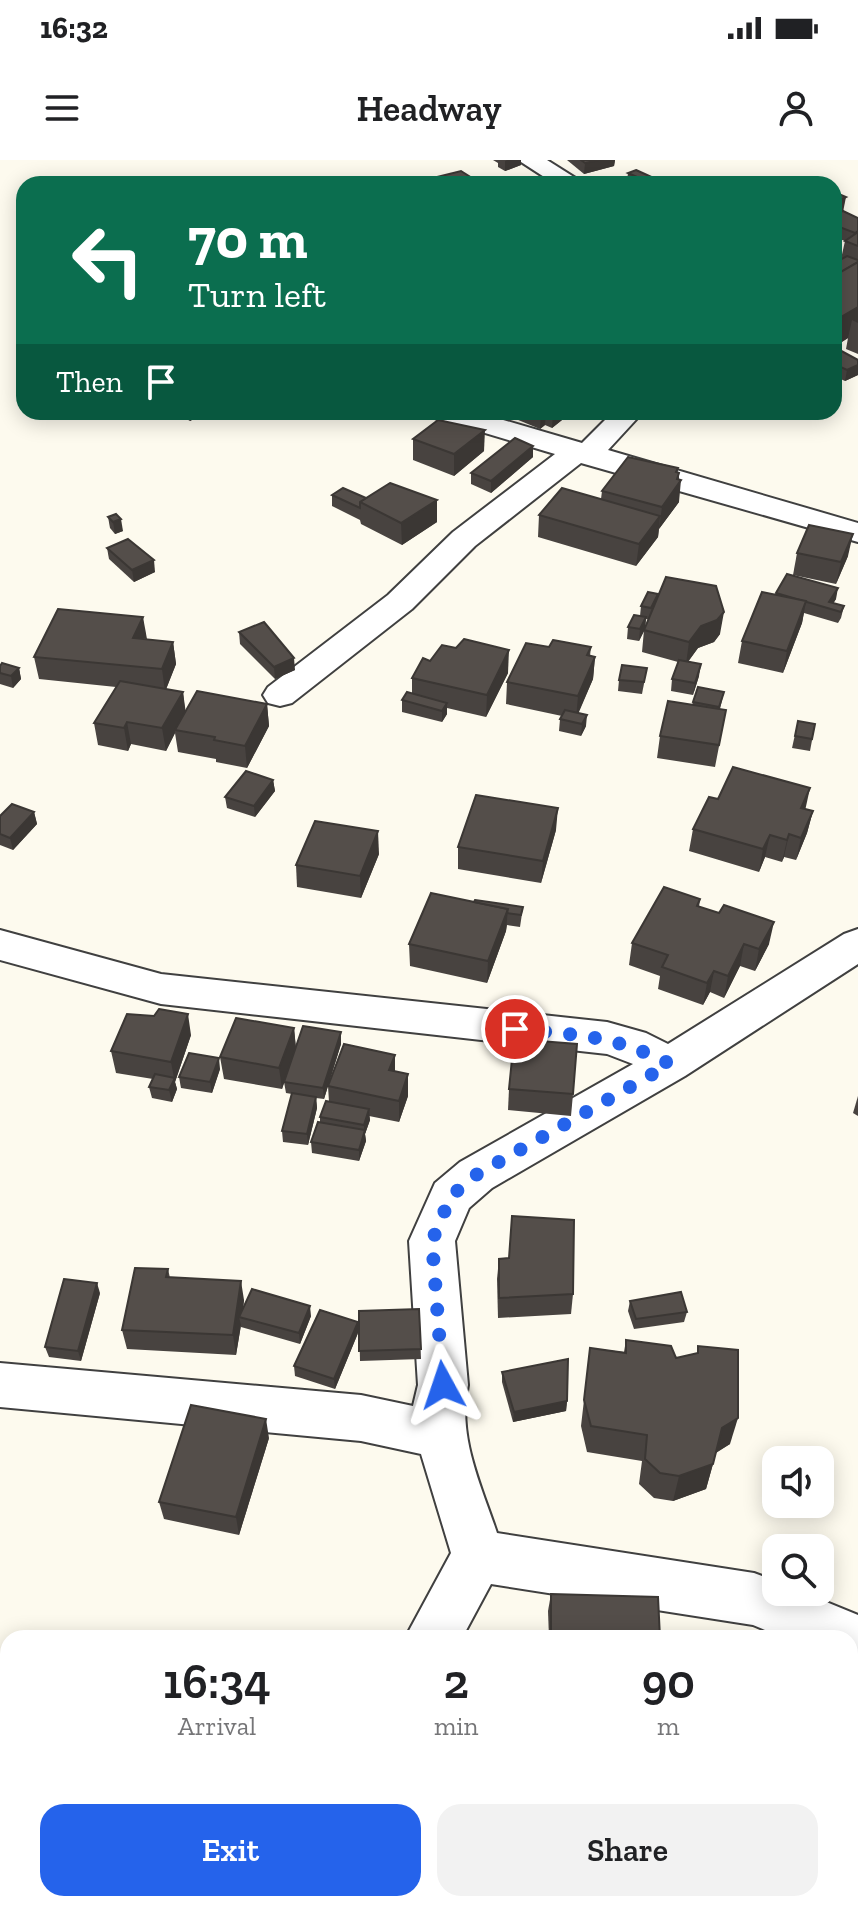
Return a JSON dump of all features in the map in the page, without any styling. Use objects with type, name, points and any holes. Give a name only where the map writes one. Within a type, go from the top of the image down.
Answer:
[{"type":"street","points":[[530,160],[559,176]]},
{"type":"street","points":[[471,420],[858,533]]},
{"type":"street","points":[[280,695],[400,602],[464,539],[581,454],[620,420]]},
{"type":"street","points":[[436,1630],[478,1556],[440,1435],[438,1407],[443,1385],[432,1241],[451,1196],[476,1175],[670,1064],[858,944]]},
{"type":"street","points":[[0,945],[161,989],[607,1038],[631,1044],[670,1064]]},
{"type":"street","points":[[0,1385],[361,1418],[440,1435]]},
{"type":"street","points":[[478,1556],[754,1599],[830,1630]]},
{"type":"building","points":[[636,170],[649,176],[635,176],[628,173]]},
{"type":"building","points":[[461,171],[469,176],[441,176]]},
{"type":"building","points":[[842,211],[858,218],[858,231],[855,233],[842,228]]},
{"type":"building","points":[[858,232],[858,246],[845,241]]},
{"type":"building","points":[[847,256],[858,262],[842,271],[842,259]]},
{"type":"building","points":[[858,262],[858,307],[842,316],[842,271]]},
{"type":"building","points":[[842,351],[858,360],[858,365],[847,370],[842,368]]},
{"type":"building","points":[[438,420],[485,430],[454,454],[413,439]]},
{"type":"building","points":[[515,438],[533,446],[491,481],[471,473]]},
{"type":"building","points":[[628,457],[678,468],[677,479],[681,480],[662,507],[602,491]]},
{"type":"building","points":[[390,483],[437,500],[401,523],[360,502]]},
{"type":"building","points":[[343,488],[366,498],[360,502],[360,508],[332,495]]},
{"type":"building","points":[[562,488],[660,516],[639,544],[539,515]]},
{"type":"building","points":[[116,514],[121,519],[113,522],[108,517]]},
{"type":"building","points":[[809,525],[853,534],[841,562],[797,553]]},
{"type":"building","points":[[128,539],[154,560],[132,570],[107,548]]},
{"type":"building","points":[[787,574],[838,588],[829,602],[844,606],[841,612],[776,593]]},
{"type":"building","points":[[666,577],[716,586],[724,612],[717,620],[701,626],[689,642],[644,630]]},
{"type":"building","points":[[648,592],[658,594],[651,608],[641,606]]},
{"type":"building","points":[[762,592],[806,601],[787,651],[742,641]]},
{"type":"building","points":[[58,609],[143,617],[133,638],[173,642],[162,669],[34,657]]},
{"type":"building","points":[[634,615],[646,617],[640,629],[628,627]]},
{"type":"building","points":[[264,622],[294,658],[274,667],[239,632]]},
{"type":"building","points":[[464,639],[509,650],[487,695],[412,678],[423,658],[430,661],[442,645],[456,648]]},
{"type":"building","points":[[553,640],[591,647],[587,655],[595,657],[578,696],[507,682],[526,643],[549,647]]},
{"type":"building","points":[[679,660],[701,664],[695,683],[672,679]]},
{"type":"building","points":[[2,663],[19,668],[11,676],[0,673]]},
{"type":"building","points":[[622,665],[647,668],[644,682],[619,680]]},
{"type":"building","points":[[120,681],[183,692],[162,728],[127,722],[124,728],[94,723]]},
{"type":"building","points":[[698,687],[724,692],[719,707],[693,702]]},
{"type":"building","points":[[197,691],[267,704],[245,746],[175,730]]},
{"type":"building","points":[[407,692],[447,703],[442,711],[402,700]]},
{"type":"building","points":[[668,701],[726,710],[719,745],[660,736]]},
{"type":"building","points":[[565,710],[587,715],[582,724],[560,719]]},
{"type":"building","points":[[798,721],[815,724],[812,739],[795,736]]},
{"type":"building","points":[[733,767],[810,788],[801,808],[813,811],[801,838],[789,834],[787,840],[770,835],[763,849],[693,829],[709,797],[718,799]]},
{"type":"building","points":[[246,771],[273,780],[254,806],[225,797]]},
{"type":"building","points":[[476,795],[558,808],[543,861],[458,847]]},
{"type":"building","points":[[12,804],[34,812],[10,838],[0,834],[0,816]]},
{"type":"building","points":[[315,821],[378,831],[360,876],[296,865]]},
{"type":"building","points":[[664,887],[700,899],[697,906],[719,913],[724,905],[774,922],[759,949],[744,944],[728,976],[714,971],[707,983],[662,967],[668,955],[632,943]]},
{"type":"building","points":[[431,893],[508,909],[488,961],[409,944]]},
{"type":"building","points":[[475,900],[523,907],[521,915],[507,913],[508,909]]},
{"type":"building","points":[[159,1009],[188,1014],[171,1062],[111,1051],[127,1014],[154,1016]]},
{"type":"building","points":[[236,1018],[294,1028],[279,1068],[220,1057]]},
{"type":"building","points":[[303,1026],[341,1032],[323,1088],[284,1082]]},
{"type":"building","points":[[514,1039],[577,1044],[573,1094],[509,1089]]},
{"type":"building","points":[[344,1044],[395,1055],[389,1070],[408,1074],[399,1101],[328,1086]]},
{"type":"building","points":[[189,1053],[219,1058],[210,1082],[179,1077]]},
{"type":"building","points":[[155,1074],[175,1078],[169,1090],[149,1087]]},
{"type":"building","points":[[292,1093],[316,1097],[307,1134],[282,1131]]},
{"type":"building","points":[[326,1101],[369,1109],[364,1125],[320,1117]]},
{"type":"building","points":[[318,1122],[365,1130],[359,1150],[311,1142]]},
{"type":"building","points":[[512,1216],[574,1220],[573,1294],[499,1298],[499,1259],[509,1258]]},
{"type":"building","points":[[135,1268],[168,1269],[166,1277],[241,1281],[233,1335],[122,1330]]},
{"type":"building","points":[[64,1279],[97,1283],[78,1351],[45,1347]]},
{"type":"building","points":[[252,1289],[310,1306],[299,1333],[239,1317]]},
{"type":"building","points":[[681,1292],[687,1312],[636,1319],[630,1301]]},
{"type":"building","points":[[419,1309],[421,1349],[359,1351],[359,1311]]},
{"type":"building","points":[[320,1310],[358,1322],[334,1379],[294,1366]]},
{"type":"building","points":[[626,1340],[671,1346],[676,1358],[698,1353],[698,1346],[738,1350],[738,1418],[722,1428],[713,1464],[679,1476],[660,1473],[645,1459],[647,1435],[591,1426],[584,1400],[590,1348],[626,1353]]},
{"type":"building","points":[[568,1359],[567,1401],[514,1412],[502,1372]]},
{"type":"building","points":[[191,1405],[266,1419],[236,1517],[159,1502]]},
{"type":"building","points":[[551,1594],[658,1597],[660,1630],[551,1630]]},
{"type":"route","points":[[443,1385],[432,1241],[438,1220],[451,1196],[476,1175],[670,1064],[631,1044],[607,1038],[515,1029]]}]
